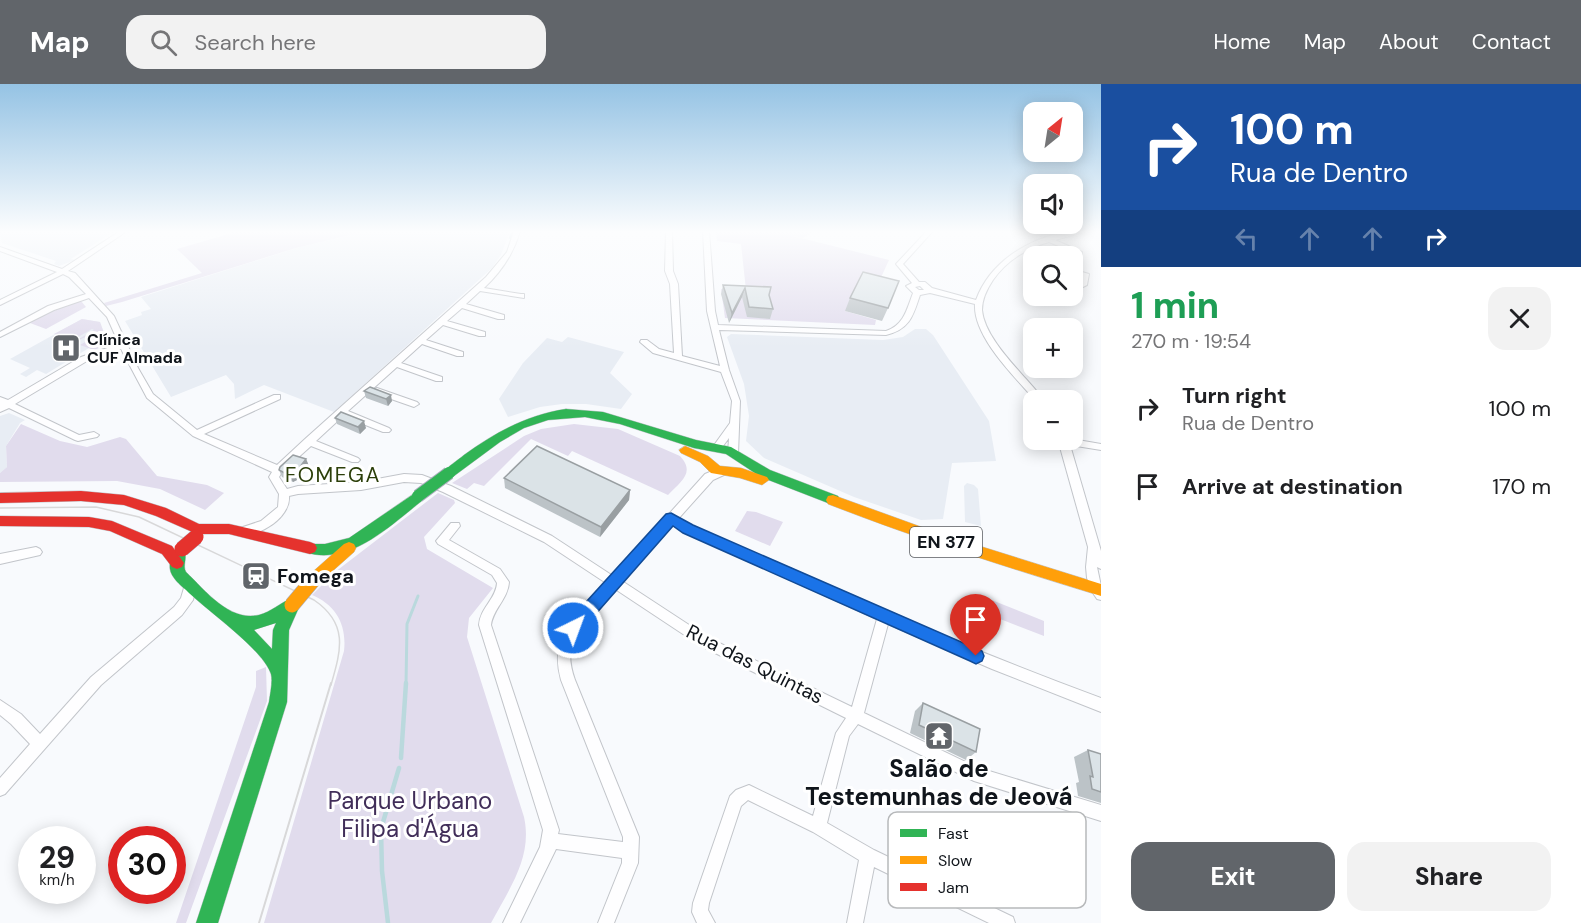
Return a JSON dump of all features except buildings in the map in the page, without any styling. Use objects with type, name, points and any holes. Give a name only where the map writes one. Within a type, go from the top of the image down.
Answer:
[{"type":"main road","name":"EN 377","points":[[313,580],[358,539],[503,433],[529,421],[550,415],[589,414],[612,417],[661,435],[709,459],[725,471],[754,477],[887,531],[978,563],[1100,593]]},
{"type":"main road","name":"EN 377","points":[[709,459],[734,455],[758,470],[889,523],[1100,593]]},
{"type":"main road","points":[[725,471],[736,465],[734,455]]},
{"type":"main road","points":[[0,498],[103,497],[146,506],[198,529],[229,529],[303,548],[318,559],[318,572],[292,605],[279,630],[278,702],[207,923]]},
{"type":"main road","points":[[0,521],[76,521],[112,526],[167,550],[173,555],[179,573],[260,645],[280,674]]},
{"type":"main road","points":[[177,563],[182,549],[196,537],[215,529]]},
{"type":"main road","name":"EN 377","points":[[303,548],[324,551],[336,549],[358,539]]},
{"type":"main road","points":[[232,621],[251,626],[266,624],[292,605]]},
{"type":"street","points":[[277,541],[269,531],[284,504],[284,494],[274,477],[278,470],[461,305],[494,270]]},
{"type":"street","points":[[669,270],[674,284],[678,357]]},
{"type":"street","points":[[708,270],[709,301],[714,327],[736,401],[734,455]]},
{"type":"street","points":[[903,270],[916,288],[925,293],[929,290],[979,303]]},
{"type":"street","points":[[995,270],[979,303],[979,314],[988,336],[1031,390]]},
{"type":"street","points":[[0,303],[64,271],[72,275],[110,315],[134,368],[150,396],[196,434],[278,470]]},
{"type":"street","points":[[1083,285],[1085,274]]},
{"type":"street","points":[[714,327],[886,333],[896,331],[906,324],[916,288]]},
{"type":"street","points":[[478,289],[521,296]]},
{"type":"street","points":[[0,335],[51,308],[92,295]]},
{"type":"street","points":[[461,305],[501,317]]},
{"type":"street","points":[[442,322],[482,334]]},
{"type":"street","points":[[421,341],[460,354]]},
{"type":"street","points":[[644,342],[656,351],[725,370]]},
{"type":"street","points":[[3,405],[84,358],[124,345]]},
{"type":"street","points":[[396,364],[439,379]]},
{"type":"street","points":[[369,387],[414,404]]},
{"type":"street","points":[[196,434],[277,397]]},
{"type":"street","points":[[3,405],[78,438],[94,435]]},
{"type":"street","points":[[341,412],[387,430]]},
{"type":"street","points":[[606,923],[630,863],[630,831],[568,680],[563,658],[564,645],[568,634],[671,518],[734,424]]},
{"type":"street","points":[[308,441],[355,460]]},
{"type":"street","points":[[1083,444],[1101,447]]},
{"type":"street","points":[[1067,450],[1075,474],[1093,548],[1101,564]]},
{"type":"street","name":"Rua das Quintas","points":[[284,494],[298,490],[361,486],[404,478],[422,479],[521,524],[615,582],[705,642],[974,774],[1101,813]]},
{"type":"street","points":[[242,532],[261,526],[276,515]]},
{"type":"street","points":[[671,518],[688,529],[884,617],[992,663],[1101,705]]},
{"type":"street","points":[[455,526],[442,541],[496,572],[503,582],[501,595],[488,611],[485,626],[549,819],[550,841],[511,923]]},
{"type":"street","points":[[1093,548],[1090,568],[1100,593]]},
{"type":"street","points":[[0,559],[36,552]]},
{"type":"street","points":[[0,789],[96,681],[178,611],[187,600],[190,584]]},
{"type":"street","points":[[178,611],[196,603],[209,601]]},
{"type":"street","points":[[818,827],[844,731],[857,715],[884,617]]},
{"type":"street","points":[[0,707],[16,719],[40,744]]},
{"type":"street","points":[[707,923],[700,912],[701,903],[737,797],[745,793],[753,793],[888,866]]},
{"type":"street","points":[[550,841],[631,851]]},
{"type":"street","points":[[855,923],[868,856]]},
{"type":"street","points":[[976,908],[1007,923]]},
{"type":"shaded area","points":[[226,270],[490,270],[334,412],[264,385],[235,399],[234,384],[226,375],[171,397],[125,321],[151,309],[141,297]]},
{"type":"shaded area","name":"Clínica CUF Almada","points":[[82,319],[100,322],[108,344],[94,350],[89,348],[46,374],[37,370],[26,377],[20,374],[30,368],[10,359]]},
{"type":"shaded area","points":[[915,329],[926,329],[933,335],[989,421],[996,461],[952,463],[943,519],[921,520],[854,497],[764,458],[746,441],[749,416],[744,384],[727,337],[731,334],[883,340],[903,337]]},
{"type":"shaded area","points":[[568,337],[624,352],[610,373],[632,394],[621,409],[586,404],[562,404],[540,407],[508,417],[499,399],[523,363],[547,338],[562,342]]},
{"type":"shaded area","points":[[9,413],[25,420],[20,423],[6,446],[7,467],[0,473],[0,416]]},
{"type":"shaded area","points":[[967,483],[978,489],[981,526],[965,522],[964,486]]},
{"type":"green space","points":[[199,270],[225,270],[122,302],[106,306],[104,303],[202,273]]},
{"type":"green space","points":[[744,270],[884,270],[878,284],[845,311],[876,320],[875,325],[725,318],[721,289],[746,290]]},
{"type":"green space","points":[[81,301],[86,307],[46,329],[30,323],[54,310]]},
{"type":"green space","points":[[82,319],[100,322],[108,344],[94,350],[80,345],[92,338],[88,336],[74,342],[94,330],[92,329],[71,341],[69,340],[75,336],[66,339],[54,334]]},
{"type":"green space","points":[[21,424],[60,441],[87,447],[120,437],[126,439],[157,476],[207,485],[224,493],[205,510],[160,489],[117,481],[0,482],[0,473],[7,467],[6,446]]},
{"type":"green space","points":[[574,424],[618,429],[680,456],[687,467],[684,477],[668,495],[572,451],[568,456],[531,439],[484,486],[474,483],[467,489],[452,483],[524,436],[541,429]]},
{"type":"green space","name":"Parque Urbano Filipa d'Água","points":[[438,493],[454,500],[455,503],[424,537],[427,549],[493,588],[469,618],[467,637],[524,817],[525,846],[518,872],[491,923],[264,923],[344,651],[344,633],[338,617],[328,604],[312,595],[335,572]]},
{"type":"green space","points":[[747,511],[783,522],[770,546],[735,531]]},
{"type":"green space","points":[[979,595],[1044,621],[1044,636],[977,610]]},
{"type":"green space","points":[[266,667],[267,701],[186,923],[176,923],[182,904],[186,904],[186,894],[256,687],[256,671]]},
{"type":"waterway","points":[[406,685],[407,624],[418,596]]},
{"type":"waterway","points":[[401,758],[406,683]]},
{"type":"waterway","points":[[388,923],[382,871],[381,829],[399,768]]},
{"type":"tram line","points":[[0,508],[96,507],[139,517],[314,600],[333,618],[337,628],[339,649],[331,685]]},
{"type":"tram line","points":[[259,923],[331,683]]},
{"type":"traffic: fast","points":[[449,473],[495,439],[520,425],[547,416],[585,413],[622,421],[694,444],[730,451],[766,474],[833,500]]},
{"type":"traffic: fast","points":[[418,496],[449,473]]},
{"type":"traffic: fast","points":[[310,548],[340,547],[354,542],[381,525],[418,496]]},
{"type":"traffic: fast","points":[[179,555],[177,569],[181,576],[208,602],[232,619],[244,623],[258,623],[274,617],[292,605]]},
{"type":"traffic: fast","points":[[207,923],[278,702],[281,630],[291,607]]},
{"type":"traffic: fast","points":[[232,620],[260,645],[280,674]]},
{"type":"traffic: slow","points":[[685,450],[704,459],[716,470],[741,473],[762,480]]},
{"type":"traffic: slow","points":[[833,500],[933,537],[1101,590]]},
{"type":"traffic: slow","points":[[313,580],[349,548]]},
{"type":"traffic: slow","points":[[292,605],[313,580]]},
{"type":"traffic: jam","points":[[0,498],[81,496],[124,500],[161,512],[197,529],[229,529],[310,548]]},
{"type":"traffic: jam","points":[[0,521],[89,522],[112,526],[167,550],[177,563]]},
{"type":"traffic: jam","points":[[182,549],[196,537]]},
{"type":"place","name":"Clínica CUF Almada","points":[[66,348]]},
{"type":"place","name":"Fomega","points":[[256,576]]},
{"type":"place","name":"Salão de Testemunhas de Jeová","points":[[939,736]]},
{"type":"district","name":"FOMEGA","points":[[333,475]]},
{"type":"route","points":[[573,628],[671,518],[688,529],[976,656]]}]
